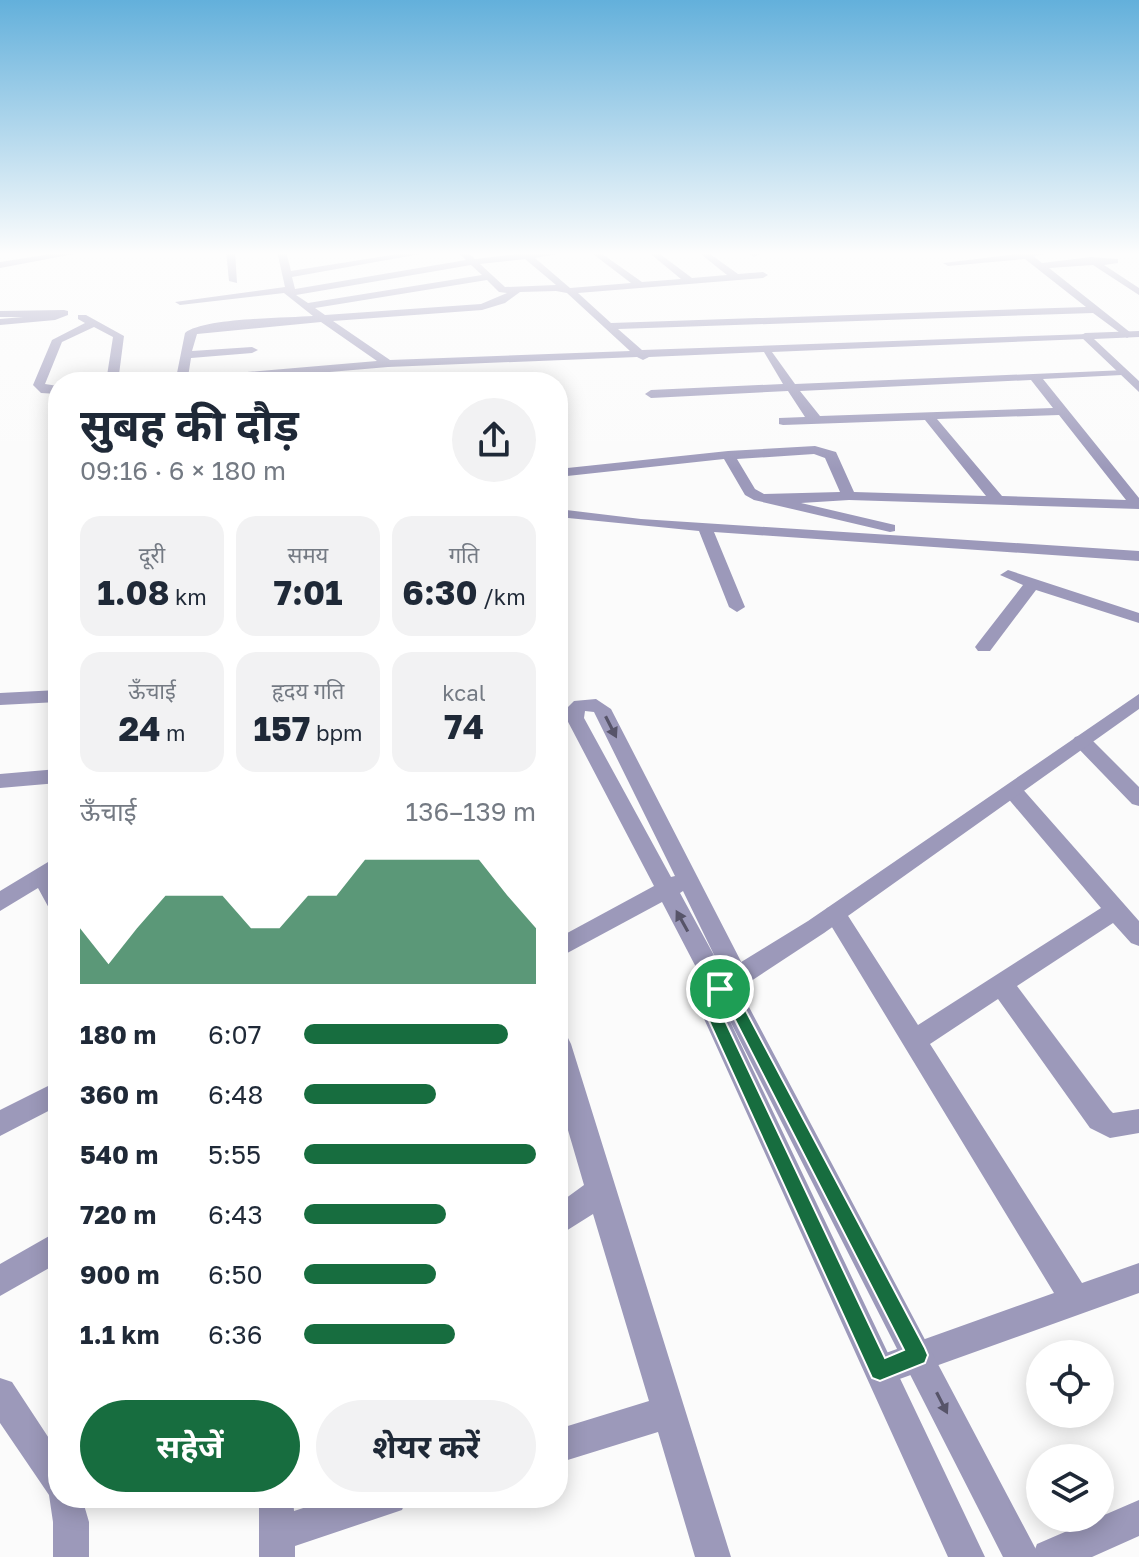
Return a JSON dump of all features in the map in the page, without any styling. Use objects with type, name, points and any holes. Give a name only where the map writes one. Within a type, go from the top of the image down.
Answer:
[{"type":"street","points":[[48,390],[39,385],[57,340],[93,324]]},
{"type":"street","points":[[95,324],[119,336],[114,372]]},
{"type":"street","points":[[183,372],[190,333],[220,326],[261,324]]},
{"type":"street","points":[[330,324],[388,364]]},
{"type":"street","points":[[608,324],[637,353],[648,358],[1088,339],[1133,334]]},
{"type":"street","points":[[611,326],[680,324]]},
{"type":"street","points":[[883,324],[899,343]]},
{"type":"street","points":[[1088,339],[1139,388]]},
{"type":"street","points":[[314,372],[388,364],[637,353],[899,343],[951,344]]},
{"type":"street","points":[[186,355],[252,350]]},
{"type":"street","points":[[768,354],[812,417],[818,420]]},
{"type":"street","points":[[651,394],[1122,372]]},
{"type":"street","points":[[1034,376],[1138,505]]},
{"type":"street","points":[[783,421],[1062,411]]},
{"type":"street","points":[[928,416],[998,501]]},
{"type":"street","points":[[568,472],[728,455],[823,451],[831,455],[849,496]]},
{"type":"street","points":[[728,455],[750,492],[767,500],[882,527],[969,534],[1011,542],[1033,551]]},
{"type":"street","points":[[767,500],[849,496],[1138,505]]},
{"type":"street","points":[[568,515],[610,521],[1139,556]]},
{"type":"street","points":[[704,526],[737,607]]},
{"type":"street","points":[[1008,575],[1139,618]]},
{"type":"street","points":[[984,647],[1034,582]]},
{"type":"street","points":[[0,699],[48,697]]},
{"type":"street","points":[[967,1557],[712,1010],[728,983],[835,914],[1139,700]]},
{"type":"street","points":[[728,983],[665,890],[575,718],[575,709],[581,705],[596,705],[602,709],[688,878],[740,1014],[1022,1557]]},
{"type":"street","points":[[1082,741],[1139,799]]},
{"type":"street","points":[[0,781],[48,777]]},
{"type":"street","points":[[1013,791],[1139,937]]},
{"type":"street","points":[[0,902],[48,870]]},
{"type":"street","points":[[568,943],[688,878]]},
{"type":"street","points":[[914,1041],[1115,910]]},
{"type":"street","points":[[835,914],[1076,1301]]},
{"type":"street","points":[[1002,985],[1100,1119],[1110,1126],[1139,1121]]},
{"type":"street","points":[[568,1079],[713,1557]]},
{"type":"street","points":[[0,1124],[48,1098]]},
{"type":"street","points":[[568,1215],[600,1191]]},
{"type":"street","points":[[0,1281],[48,1252]]},
{"type":"street","points":[[880,1370],[1139,1278]]},
{"type":"street","points":[[0,1394],[48,1467]]},
{"type":"street","points":[[568,1443],[668,1412]]},
{"type":"street","points":[[68,1508],[71,1522],[71,1557]]},
{"type":"street","points":[[276,1508],[277,1545],[366,1508]]},
{"type":"street","points":[[1050,1557],[1139,1518]]},
{"type":"route","points":[[720,989],[740,1014],[918,1355],[880,1370],[712,1010],[712,1003],[720,989]]}]
